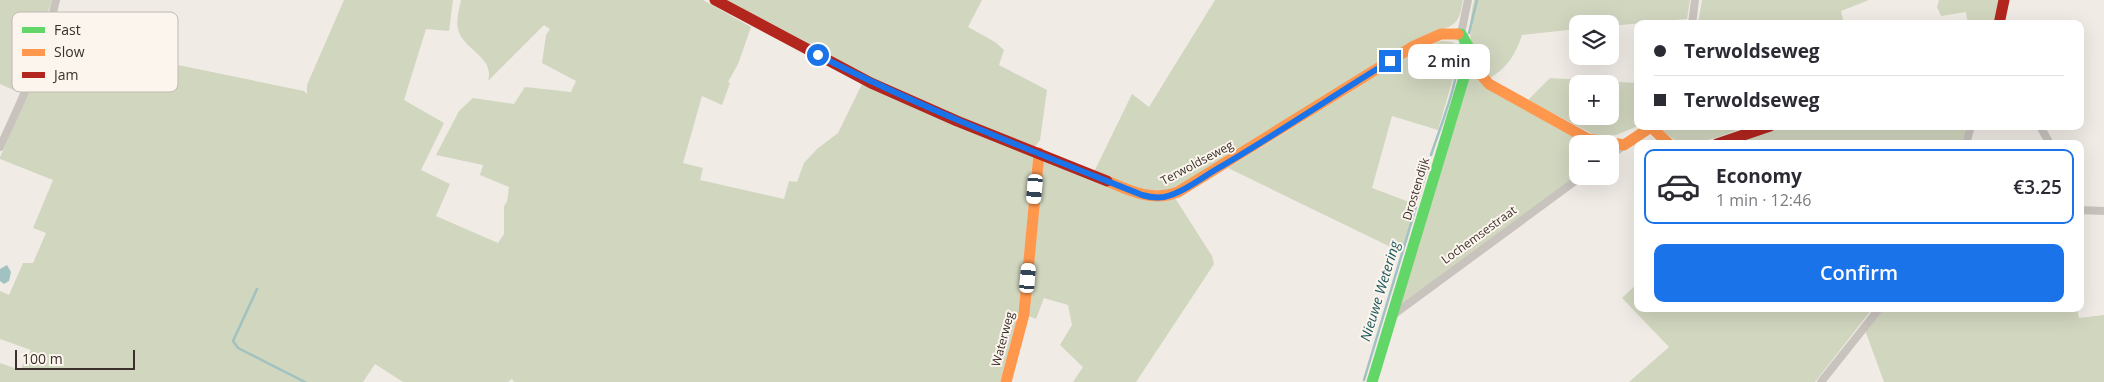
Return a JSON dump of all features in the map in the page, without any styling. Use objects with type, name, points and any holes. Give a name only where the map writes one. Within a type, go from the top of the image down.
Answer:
[{"type":"street","name":"Terwoldseweg","points":[[715,0],[871,83],[957,121],[1142,195],[1164,197],[1264,142],[1341,90],[1422,42],[1443,33],[1463,37]]},
{"type":"street","points":[[1468,0],[1463,37],[1470,49],[1469,60],[1489,84],[1588,139],[1624,145]]},
{"type":"street","points":[[1692,20],[1695,0]]},
{"type":"street","points":[[2000,20],[2004,0]]},
{"type":"street","name":"Drostendijk","points":[[1372,382],[1469,60]]},
{"type":"street","points":[[0,147],[25,92]]},
{"type":"street","points":[[1619,149],[1646,130]]},
{"type":"street","points":[[1654,130],[1665,140]]},
{"type":"street","points":[[1728,140],[1758,130]]},
{"type":"street","name":"Waterweg","points":[[1006,382],[1024,314],[1039,153]]},
{"type":"street","name":"Lochemsestraat","points":[[1393,315],[1570,185]]},
{"type":"street","points":[[2084,210],[2104,211]]},
{"type":"street","points":[[1821,382],[1877,312]]},
{"type":"green space","points":[[0,0],[52,0],[48,12],[12,12],[12,89],[0,84]]},
{"type":"green space","points":[[344,0],[453,0],[449,31],[426,29],[404,100],[444,123],[421,170],[450,184],[436,216],[498,243],[504,234],[504,206],[507,202],[509,187],[480,175],[483,165],[436,155],[459,111],[473,98],[514,104],[525,87],[571,92],[576,81],[542,63],[546,35],[550,29],[544,25],[488,81],[489,73],[487,66],[459,32],[457,20],[461,0],[703,0],[751,27],[738,64],[728,82],[730,83],[722,105],[702,96],[683,163],[703,168],[700,180],[784,199],[789,181],[797,182],[804,163],[817,149],[838,133],[863,82],[1033,156],[1019,317],[1000,382],[514,382],[512,379],[508,382],[403,382],[375,364],[363,382],[0,382],[0,363],[20,370],[31,350],[0,339],[0,291],[9,295],[23,263],[33,263],[46,233],[33,228],[53,180],[0,159],[29,92],[178,92],[178,65],[304,91],[307,94],[307,85]]},
{"type":"green space","points":[[725,0],[982,0],[968,27],[995,42],[1004,50],[999,65],[1047,90],[1040,140],[1034,148],[892,89]]},
{"type":"green space","points":[[1215,0],[1463,0],[1460,15],[1452,25],[1442,29],[1171,191],[1152,193],[1094,172],[1132,94],[1149,107]]},
{"type":"green space","points":[[1474,0],[1690,0],[1687,19],[1634,20],[1634,24],[1619,25],[1619,15],[1569,15],[1569,30],[1522,35],[1510,60],[1490,78],[1473,51],[1470,22]]},
{"type":"green space","points":[[1702,0],[1869,0],[1841,11],[1843,20],[1699,20]]},
{"type":"green space","points":[[1939,0],[1999,0],[1995,20],[1967,20],[1966,12],[1941,16],[1937,7]]},
{"type":"green space","points":[[1440,41],[1456,44],[1460,54],[1438,130],[1392,116],[1372,188],[1417,205],[1403,253],[1228,168],[1418,50]]},
{"type":"green space","points":[[1473,74],[1580,135],[1569,135],[1569,181],[1397,308],[1469,76]]},
{"type":"green space","points":[[1550,78],[1569,79],[1569,122],[1528,100]]},
{"type":"green space","points":[[1619,82],[1634,83],[1634,128],[1616,135],[1594,135],[1575,125],[1619,125]]},
{"type":"green space","points":[[1661,130],[1737,130],[1708,140],[1676,140]]},
{"type":"green space","points":[[1769,130],[1966,130],[1963,140],[1741,140]]},
{"type":"green space","points":[[1042,159],[1141,197],[1175,198],[1212,256],[1214,264],[1136,382],[1073,382],[1083,367],[1060,345],[1072,325],[1068,305],[1044,298],[1036,319],[1026,315]]},
{"type":"green space","points":[[1634,287],[1634,311],[1622,298]]},
{"type":"green space","points":[[1635,312],[1870,312],[1815,382],[1629,382],[1669,347]]},
{"type":"green space","points":[[1881,312],[2078,312],[2079,318],[2104,315],[2104,382],[1884,382],[1865,330]]},
{"type":"water","points":[[7,265],[11,272],[9,281],[4,284],[0,281],[0,269]]},
{"type":"waterway","name":"Nieuwe Wetering","points":[[1469,33],[1477,0]]},
{"type":"waterway","name":"Nieuwe Wetering","points":[[1431,155],[1454,86],[1460,44]]},
{"type":"waterway","name":"Nieuwe Wetering","points":[[1418,199],[1429,163]]},
{"type":"waterway","name":"Nieuwe Wetering","points":[[1364,380],[1416,207]]},
{"type":"waterway","points":[[257,289],[233,341],[238,348],[305,382]]},
{"type":"traffic: fast","points":[[1372,382],[1469,61],[1468,46],[1461,34],[1458,34]]},
{"type":"traffic: slow","points":[[1107,181],[1133,192],[1150,196],[1168,195],[1178,192],[1414,46],[1441,34],[1458,34]]},
{"type":"traffic: slow","points":[[1469,61],[1489,84],[1588,139],[1624,145],[1646,130]]},
{"type":"traffic: slow","points":[[1654,130],[1665,140]]},
{"type":"traffic: slow","points":[[1006,382],[1024,314],[1039,153]]},
{"type":"traffic: jam","points":[[715,0],[871,83],[957,121],[1107,181]]},
{"type":"traffic: jam","points":[[2000,20],[2004,0]]},
{"type":"traffic: jam","points":[[1729,140],[1758,130]]},
{"type":"route","points":[[818,55],[871,83],[957,121],[1150,197],[1164,197],[1183,188],[1264,142],[1341,90],[1390,61]]}]
